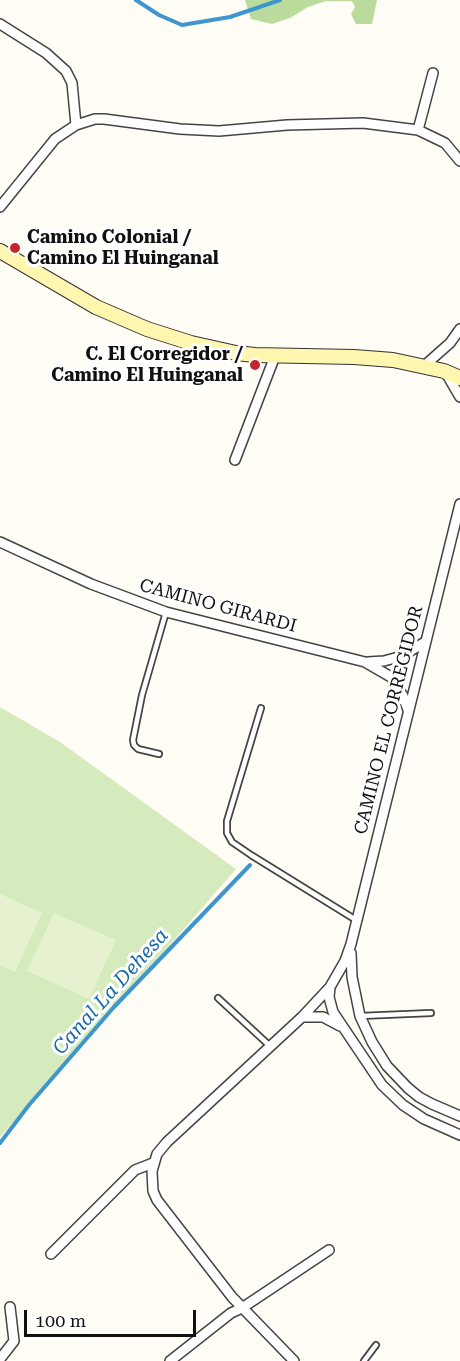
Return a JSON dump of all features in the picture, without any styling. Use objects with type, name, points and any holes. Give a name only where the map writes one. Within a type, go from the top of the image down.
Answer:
[{"type":"street","points":[[0,24],[46,53],[66,71],[72,83],[76,125]]},
{"type":"street","points":[[418,130],[433,73]]},
{"type":"street","points":[[0,207],[55,139],[76,125],[104,118],[199,131],[241,131],[287,125],[363,123],[418,130],[445,143],[460,161]]},
{"type":"street","points":[[0,250],[71,294],[111,314],[147,329],[213,349],[275,356],[377,358],[424,366],[460,378]]},
{"type":"street","points":[[424,366],[459,333]]},
{"type":"street","points":[[235,460],[275,356]]},
{"type":"street","points":[[444,371],[460,396]]},
{"type":"street","name":"CAMINO EL CORREGIDOR","points":[[153,1164],[167,1142],[302,1017],[330,987],[345,961],[460,504]]},
{"type":"street","name":"CAMINO GIRARDI","points":[[0,542],[91,584],[166,612],[365,662],[391,677],[408,711]]},
{"type":"street","name":"CAMINO GIRARDI","points":[[365,662],[384,661],[402,656],[425,642]]},
{"type":"street","name":"CAMINO EL CORREGIDOR","points":[[351,944],[352,977],[360,1016],[387,1066],[408,1088],[432,1104],[460,1116]]},
{"type":"street","points":[[330,987],[331,1005],[344,1029],[391,1095],[424,1119],[460,1135]]},
{"type":"street","points":[[302,1017],[323,1017],[344,1029]]},
{"type":"street","points":[[51,1254],[135,1170],[153,1164],[152,1184],[157,1200],[242,1308],[294,1361]]},
{"type":"street","points":[[170,1361],[231,1313],[329,1250]]},
{"type":"street","points":[[0,1359],[14,1341],[10,1307]]},
{"type":"lane","points":[[159,754],[138,749],[133,743],[142,695],[166,612]]},
{"type":"lane","points":[[261,708],[227,821],[227,833],[232,842],[251,855],[356,920]]},
{"type":"lane","points":[[218,998],[270,1046]]},
{"type":"lane","points":[[360,1016],[431,1012]]},
{"type":"lane","points":[[364,1361],[376,1345]]},
{"type":"green space","points":[[245,0],[377,0],[372,24],[356,24],[351,14],[355,7],[352,1],[326,1],[272,24],[251,19]]},
{"type":"green space","points":[[0,707],[60,742],[236,869],[0,1137]]},
{"type":"green space","points":[[0,894],[42,913],[15,972],[0,965]]},
{"type":"green space","points":[[54,913],[116,940],[89,999],[27,971]]},
{"type":"waterway","points":[[136,0],[159,15],[182,25],[230,17],[280,0]]},
{"type":"waterway","name":"Canal La Dehesa","points":[[0,1143],[29,1105],[114,1007],[250,865]]},
{"type":"place","name":"Camino Colonial / Camino El Huinganal","points":[[15,248]]},
{"type":"place","name":"C. El Corregidor / Camino El Huinganal","points":[[255,365]]}]
